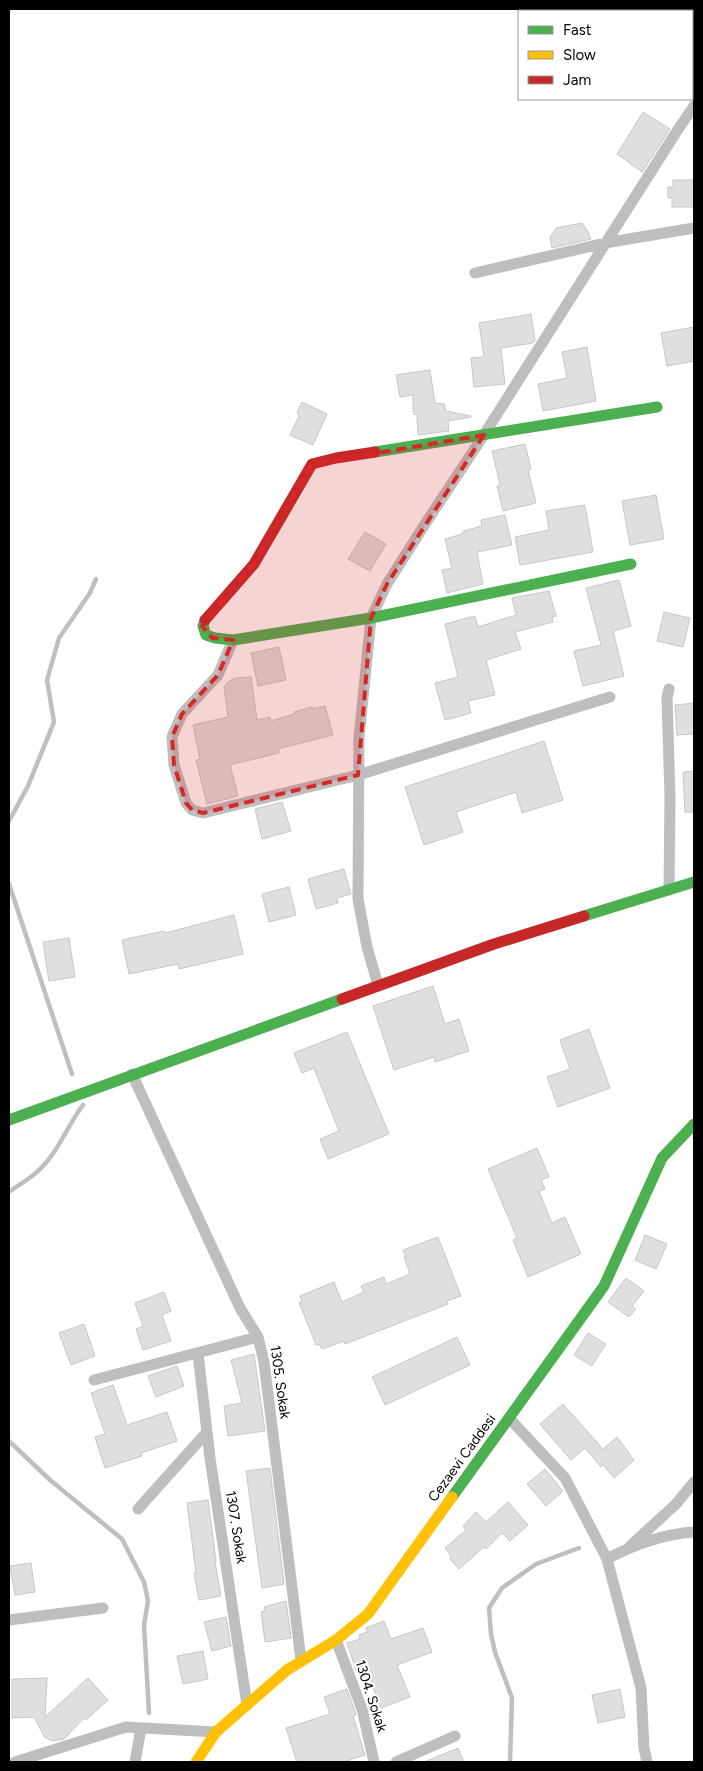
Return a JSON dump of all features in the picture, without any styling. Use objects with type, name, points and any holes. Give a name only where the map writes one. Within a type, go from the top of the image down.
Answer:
[{"type":"street","points":[[378,986],[367,947],[358,899],[359,738],[370,618],[387,584],[694,106]]},
{"type":"street","points":[[475,273],[605,243],[694,228]]},
{"type":"street","points":[[631,564],[370,618],[233,640],[212,638],[205,633],[202,626],[205,619],[254,564],[312,464],[336,458],[657,407]]},
{"type":"street","points":[[233,640],[218,675],[182,714],[172,737],[174,765],[186,803],[192,810],[203,813],[358,775],[610,696]]},
{"type":"street","points":[[669,689],[666,698],[670,797],[669,890]]},
{"type":"street","points":[[9,1120],[494,944],[694,882]]},
{"type":"street","name":"1305. Sokak","points":[[132,1074],[240,1308],[258,1337],[264,1362],[301,1660]]},
{"type":"street","name":"Cezaevi Caddesi","points":[[196,1762],[216,1732],[287,1670],[336,1640],[368,1614],[604,1286],[662,1158],[694,1124]]},
{"type":"street","points":[[94,1380],[258,1337]]},
{"type":"street","name":"1307. Sokak","points":[[198,1354],[207,1432],[247,1705]]},
{"type":"street","points":[[509,1418],[565,1478],[607,1559],[641,1688],[644,1748],[647,1762]]},
{"type":"street","points":[[138,1509],[207,1432]]},
{"type":"street","points":[[629,1547],[676,1504],[694,1482]]},
{"type":"street","points":[[607,1559],[629,1547],[684,1532],[694,1532]]},
{"type":"street","points":[[9,1620],[102,1608]]},
{"type":"street","name":"1304. Sokak","points":[[336,1640],[362,1709],[374,1762]]},
{"type":"street","points":[[15,1762],[126,1727],[216,1732]]},
{"type":"street","points":[[134,1762],[141,1728]]},
{"type":"street","points":[[396,1762],[455,1736]]},
{"type":"highlighted area","points":[[484,435],[387,584],[371,618],[358,775],[203,813],[192,810],[186,803],[174,765],[172,737],[182,714],[218,675],[233,640],[212,638],[202,626],[254,564],[312,464]]},
{"type":"building","points":[[643,112],[670,129],[642,172],[617,154]]},
{"type":"building","points":[[673,180],[694,180],[694,207],[672,207],[672,198],[668,198],[668,187],[673,187]]},
{"type":"building","points":[[582,223],[591,239],[552,248],[550,237],[556,228]]},
{"type":"building","points":[[531,314],[535,340],[533,343],[501,348],[505,384],[474,387],[471,358],[484,357],[479,323]]},
{"type":"building","points":[[694,327],[694,361],[667,366],[661,333]]},
{"type":"building","points":[[587,347],[596,401],[543,411],[538,384],[567,378],[562,352]]},
{"type":"building","points":[[430,370],[435,403],[444,404],[446,411],[471,417],[448,421],[449,431],[418,435],[417,415],[414,414],[413,410],[413,395],[400,397],[396,375]]},
{"type":"building","points":[[302,402],[327,414],[313,445],[290,435],[299,416],[297,413]]},
{"type":"building","points":[[525,444],[531,469],[528,470],[536,503],[503,511],[497,486],[500,485],[492,451]]},
{"type":"building","points":[[656,495],[664,539],[630,545],[622,501]]},
{"type":"building","points":[[585,505],[593,552],[520,565],[515,537],[549,530],[546,511]]},
{"type":"building","points":[[505,515],[512,545],[477,552],[483,584],[447,593],[442,570],[452,568],[445,539],[462,534],[463,531],[482,526],[481,520]]},
{"type":"building","points":[[365,532],[386,544],[370,571],[348,559]]},
{"type":"building","points":[[619,580],[631,626],[613,631],[624,676],[583,686],[574,651],[601,645],[586,588]]},
{"type":"building","points":[[549,591],[556,616],[552,617],[553,622],[515,632],[521,649],[486,660],[495,695],[468,701],[471,713],[445,720],[435,683],[458,677],[445,624],[475,616],[478,627],[516,615],[512,598]]},
{"type":"building","points":[[664,612],[690,618],[683,647],[657,641]]},
{"type":"building","points":[[279,647],[286,680],[258,686],[251,653]]},
{"type":"building","points":[[251,677],[257,720],[270,717],[271,721],[312,707],[313,709],[325,706],[333,735],[278,749],[279,753],[230,765],[238,796],[207,804],[196,760],[200,759],[193,725],[228,717],[224,687],[235,678]]},
{"type":"building","points":[[694,703],[694,734],[677,735],[675,705]]},
{"type":"building","points":[[544,741],[563,800],[522,813],[516,792],[456,812],[463,832],[424,845],[405,787]]},
{"type":"building","points":[[694,771],[694,812],[685,812],[683,772]]},
{"type":"building","points":[[282,802],[291,831],[262,839],[255,809]]},
{"type":"building","points":[[344,869],[351,894],[337,898],[338,903],[316,909],[308,879]]},
{"type":"building","points":[[289,887],[296,915],[269,922],[262,894]]},
{"type":"building","points":[[234,915],[243,954],[179,969],[178,964],[129,974],[122,940],[164,931],[165,933]]},
{"type":"building","points":[[69,938],[75,977],[49,981],[43,942]]},
{"type":"building","points":[[433,986],[445,1024],[459,1019],[469,1051],[435,1062],[434,1057],[394,1070],[373,1006]]},
{"type":"building","points":[[589,1029],[610,1088],[558,1107],[547,1077],[570,1069],[560,1040]]},
{"type":"building","points":[[347,1032],[389,1134],[328,1159],[320,1139],[339,1131],[314,1068],[302,1073],[294,1053]]},
{"type":"building","points":[[537,1148],[549,1177],[541,1180],[545,1189],[539,1191],[552,1223],[565,1217],[581,1254],[528,1277],[513,1240],[517,1238],[488,1169]]},
{"type":"building","points":[[645,1235],[667,1244],[656,1269],[635,1260]]},
{"type":"building","points":[[438,1237],[461,1296],[447,1301],[448,1304],[345,1344],[344,1341],[322,1349],[319,1344],[316,1345],[299,1302],[302,1301],[300,1296],[334,1282],[342,1302],[364,1292],[361,1286],[384,1277],[386,1284],[410,1274],[403,1250]]},
{"type":"building","points":[[626,1278],[644,1291],[632,1306],[636,1309],[629,1317],[608,1302]]},
{"type":"building","points":[[164,1292],[171,1311],[162,1315],[171,1341],[143,1350],[136,1329],[143,1326],[135,1303]]},
{"type":"building","points":[[84,1324],[95,1356],[71,1365],[59,1333]]},
{"type":"building","points":[[588,1333],[606,1344],[592,1366],[574,1355]]},
{"type":"building","points":[[457,1337],[470,1365],[385,1405],[372,1377]]},
{"type":"building","points":[[254,1354],[265,1431],[228,1436],[224,1406],[242,1403],[231,1360]]},
{"type":"building","points":[[177,1366],[184,1386],[156,1397],[148,1376]]},
{"type":"building","points":[[113,1385],[127,1425],[167,1412],[177,1441],[141,1453],[142,1456],[105,1468],[95,1437],[105,1434],[91,1393]]},
{"type":"building","points":[[563,1404],[603,1449],[617,1437],[634,1460],[614,1478],[603,1465],[601,1467],[585,1448],[571,1460],[540,1424]]},
{"type":"building","points":[[270,1468],[284,1584],[262,1588],[246,1471]]},
{"type":"building","points":[[545,1469],[563,1491],[546,1506],[527,1484]]},
{"type":"building","points":[[208,1500],[221,1596],[199,1600],[194,1573],[196,1573],[187,1503]]},
{"type":"building","points":[[508,1502],[528,1525],[510,1541],[502,1533],[486,1549],[484,1547],[459,1569],[450,1559],[451,1556],[445,1548],[466,1530],[463,1526],[476,1512],[486,1522]]},
{"type":"building","points":[[31,1563],[35,1592],[15,1595],[10,1566]]},
{"type":"building","points":[[286,1601],[291,1638],[265,1642],[261,1612],[265,1611],[264,1607]]},
{"type":"building","points":[[226,1617],[231,1646],[212,1651],[204,1622]]},
{"type":"building","points":[[384,1621],[391,1639],[423,1628],[432,1652],[397,1665],[410,1697],[381,1708],[366,1670],[357,1673],[347,1643],[360,1639],[359,1635],[367,1632],[366,1628]]},
{"type":"building","points":[[203,1651],[208,1679],[183,1684],[177,1656]]},
{"type":"building","points":[[47,1678],[45,1717],[88,1678],[108,1700],[86,1720],[84,1718],[64,1739],[52,1741],[45,1738],[34,1717],[12,1718],[12,1679]]},
{"type":"building","points":[[347,1689],[355,1711],[356,1715],[353,1716],[365,1755],[343,1762],[297,1762],[286,1728],[330,1714],[324,1697]]},
{"type":"building","points":[[620,1689],[625,1717],[598,1723],[592,1695]]},
{"type":"building","points":[[458,1748],[464,1762],[424,1762]]},
{"type":"waterway","points":[[9,821],[28,786],[54,722],[47,680],[59,638],[90,593],[96,579]]},
{"type":"waterway","points":[[9,884],[72,1074]]},
{"type":"waterway","points":[[9,1192],[31,1177],[45,1164],[83,1105]]},
{"type":"waterway","points":[[9,1441],[50,1480],[122,1539],[144,1582],[148,1601],[144,1625],[149,1713]]},
{"type":"waterway","points":[[510,1762],[512,1698],[495,1652],[491,1634],[489,1608],[502,1588],[536,1564],[579,1548]]},
{"type":"traffic: fast","points":[[375,452],[657,407]]},
{"type":"traffic: fast","points":[[205,620],[203,626],[206,635],[233,640],[371,618],[631,564]]},
{"type":"traffic: fast","points":[[584,916],[694,882]]},
{"type":"traffic: fast","points":[[9,1120],[342,999]]},
{"type":"traffic: fast","points":[[452,1497],[604,1286],[662,1158],[694,1124]]},
{"type":"traffic: slow","points":[[196,1762],[216,1732],[287,1670],[336,1640],[368,1614],[452,1497]]},
{"type":"traffic: jam","points":[[205,620],[254,564],[312,464],[375,452]]},
{"type":"traffic: jam","points":[[342,999],[494,944],[584,916]]}]
